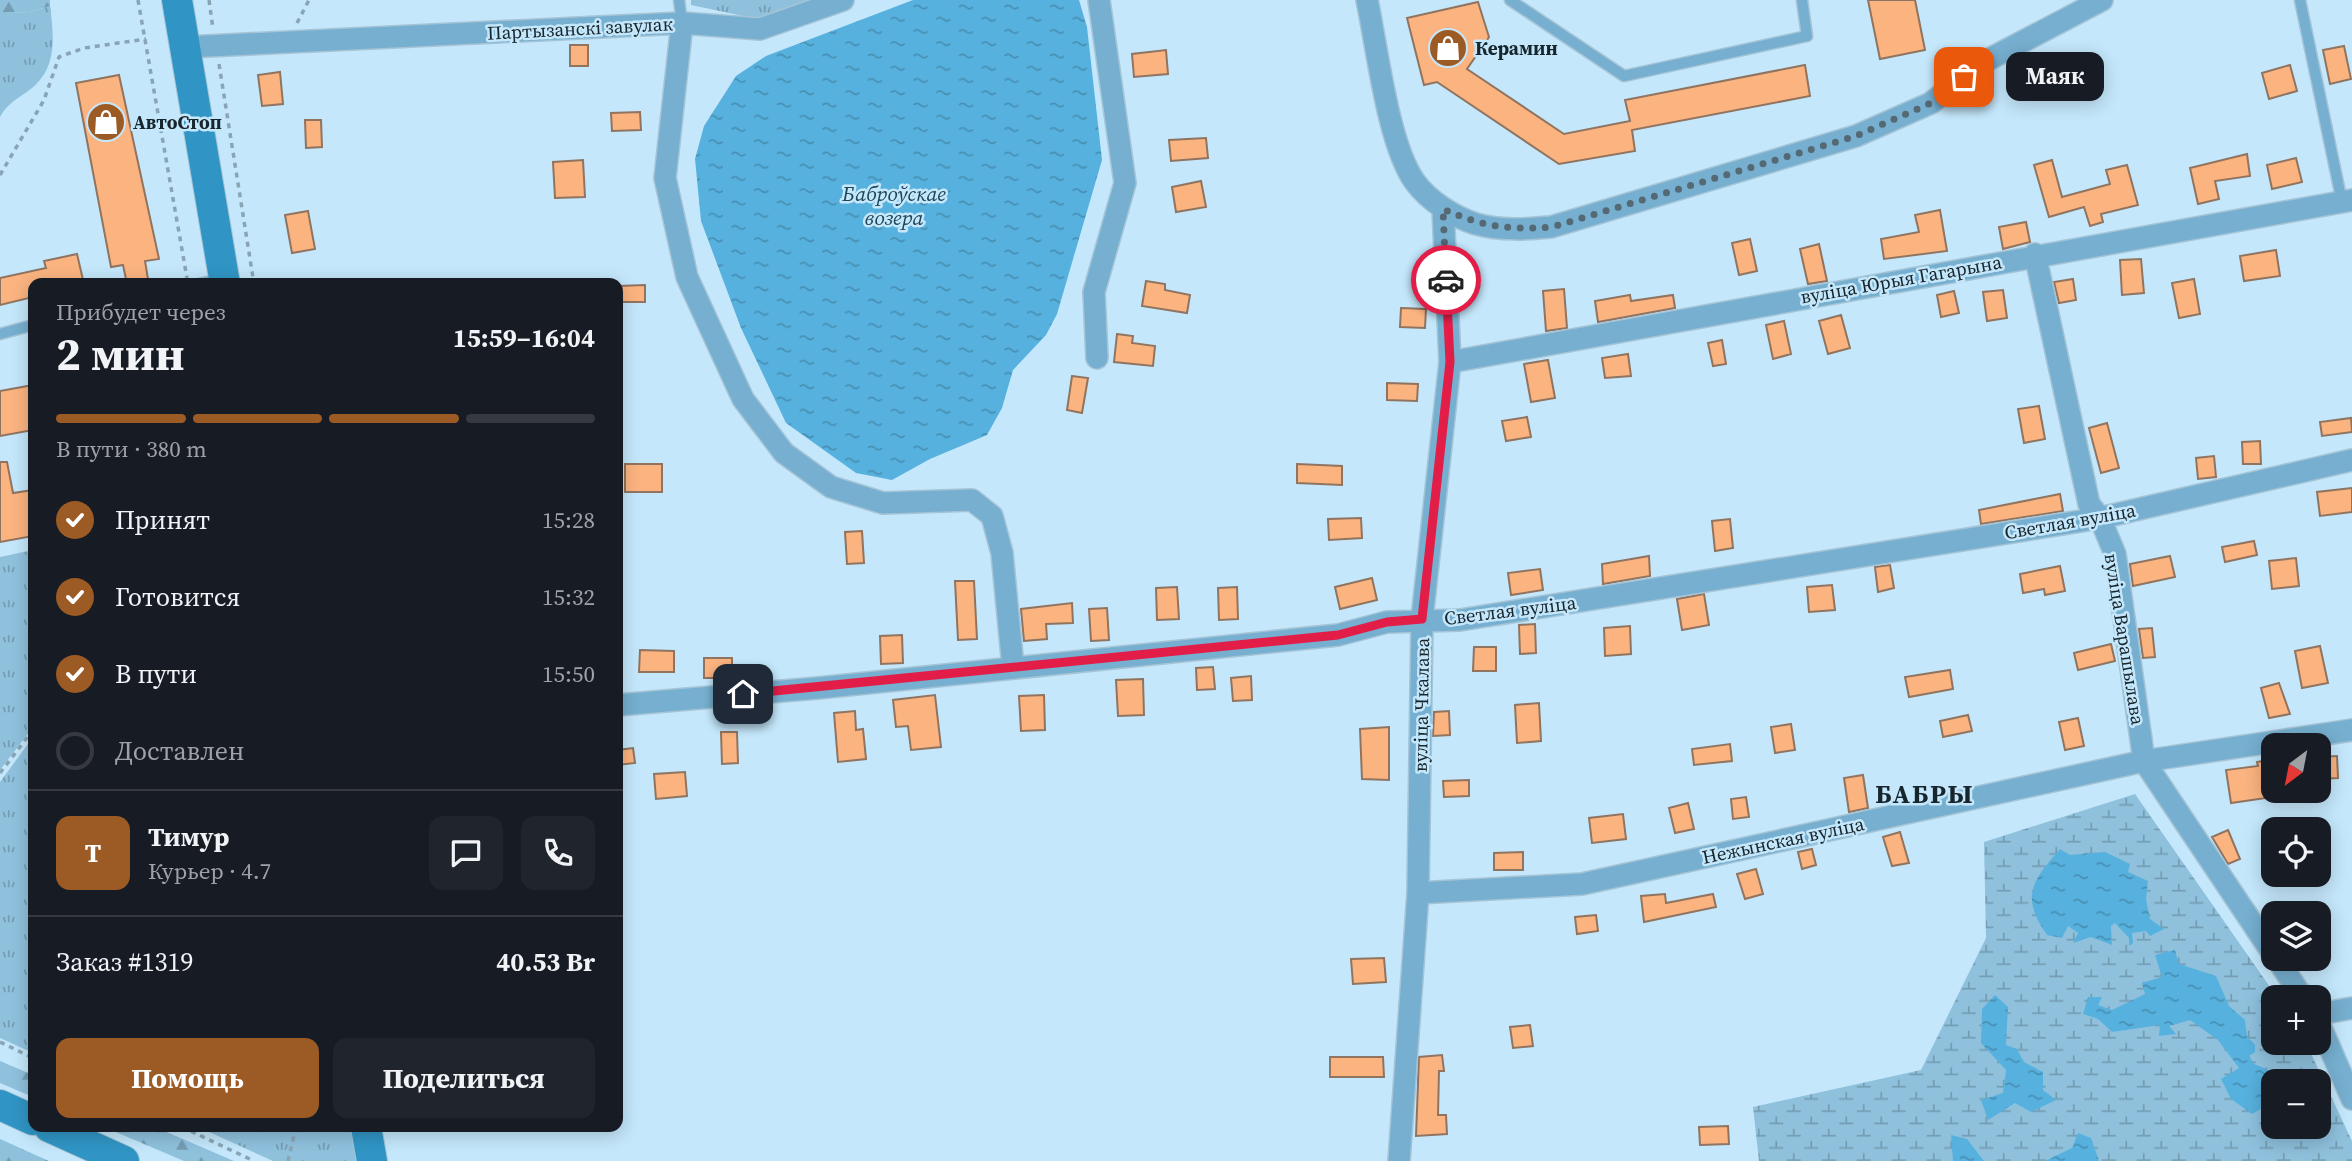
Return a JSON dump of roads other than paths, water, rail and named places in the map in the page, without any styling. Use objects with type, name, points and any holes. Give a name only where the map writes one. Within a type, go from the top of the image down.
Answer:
[{"type":"main road","points":[[177,0],[186,47],[215,278]]},
{"type":"main road","points":[[0,1105],[28,1118]]},
{"type":"main road","points":[[60,1132],[124,1161]]},
{"type":"main road","points":[[367,1132],[372,1161]]},
{"type":"street","points":[[682,23],[760,29],[842,0]]},
{"type":"street","points":[[1097,358],[1094,292],[1125,183],[1100,0]]},
{"type":"street","points":[[1367,0],[1398,149],[1415,182],[1443,209],[1477,224],[1510,229],[1552,227],[1856,136],[1931,103],[1980,64],[2102,0]]},
{"type":"street","name":"Партызанскі завулак","points":[[186,47],[682,23],[665,178],[687,277],[743,398],[784,453],[831,487],[883,503],[972,500],[992,516],[1002,553],[1013,667]]},
{"type":"street","name":"вуліца Юрыя Гагарына","points":[[1450,362],[2035,254],[2347,201]]},
{"type":"street","name":"вуліца Чкалава","points":[[1399,1161],[1418,892],[1422,619],[1450,362],[1443,209]]},
{"type":"street","name":"вуліца Варашылава","points":[[2035,254],[2089,504],[2100,518],[2115,554],[2144,761],[2261,936]]},
{"type":"street","name":"Светлая вуліца","points":[[623,705],[1338,635],[1387,622],[1473,618],[2100,518],[2352,460]]},
{"type":"street","name":"Нежынская вуліца","points":[[1418,892],[1582,884],[2144,761],[2352,730]]},
{"type":"street","points":[[2331,1012],[2352,1008]]},
{"type":"street","points":[[2331,1051],[2352,1100]]},
{"type":"lane","points":[[679,0],[682,23]]},
{"type":"lane","points":[[1510,0],[1624,76],[1807,36],[1802,0]]},
{"type":"lane","points":[[2300,0],[2347,201]]},
{"type":"lane","points":[[0,334],[28,326]]},
{"type":"water","name":"Баброўскае возера","points":[[913,0],[1079,0],[1087,27],[1102,160],[1057,314],[1046,335],[1013,370],[1002,408],[987,435],[930,459],[892,480],[856,473],[786,423],[741,328],[701,221],[695,159],[704,126],[736,76],[766,56]]},
{"type":"water","points":[[2060,849],[2070,855],[2105,852],[2130,864],[2128,872],[2148,881],[2146,899],[2150,919],[2164,929],[2150,936],[2146,931],[2132,933],[2133,943],[2129,946],[2129,938],[2115,923],[2111,926],[2112,945],[2091,937],[2073,943],[2078,933],[2068,926],[2062,938],[2047,935],[2034,910],[2033,889],[2042,870]]},
{"type":"water","points":[[2175,950],[2179,964],[2216,976],[2229,1006],[2245,1020],[2247,1036],[2255,1045],[2255,1052],[2249,1056],[2254,1064],[2266,1069],[2261,1069],[2261,1109],[2252,1114],[2231,1099],[2221,1079],[2239,1068],[2218,1040],[2190,1020],[2169,1026],[2176,1034],[2159,1036],[2160,1025],[2112,1032],[2098,1019],[2083,1014],[2088,997],[2102,997],[2098,1005],[2112,1010],[2145,994],[2142,983],[2162,977],[2155,955]]},
{"type":"water","points":[[1995,995],[2008,1007],[2006,1045],[2017,1049],[2024,1062],[2043,1072],[2043,1090],[2056,1100],[2031,1112],[2015,1103],[1988,1120],[1981,1100],[2003,1093],[2006,1070],[1981,1043],[1982,1009]]},
{"type":"water","points":[[2078,1133],[2091,1138],[2099,1161],[2045,1161],[2072,1148]]},
{"type":"water","points":[[1951,1135],[1967,1139],[1984,1161],[1953,1161]]},
{"type":"place","name":"Керамин","points":[[1448,48]]},
{"type":"place","name":"Маяк","points":[[1964,77]]},
{"type":"place","name":"АвтоСтоп","points":[[106,122]]},
{"type":"district","name":"БАБРЫ","points":[[1925,794]]}]
